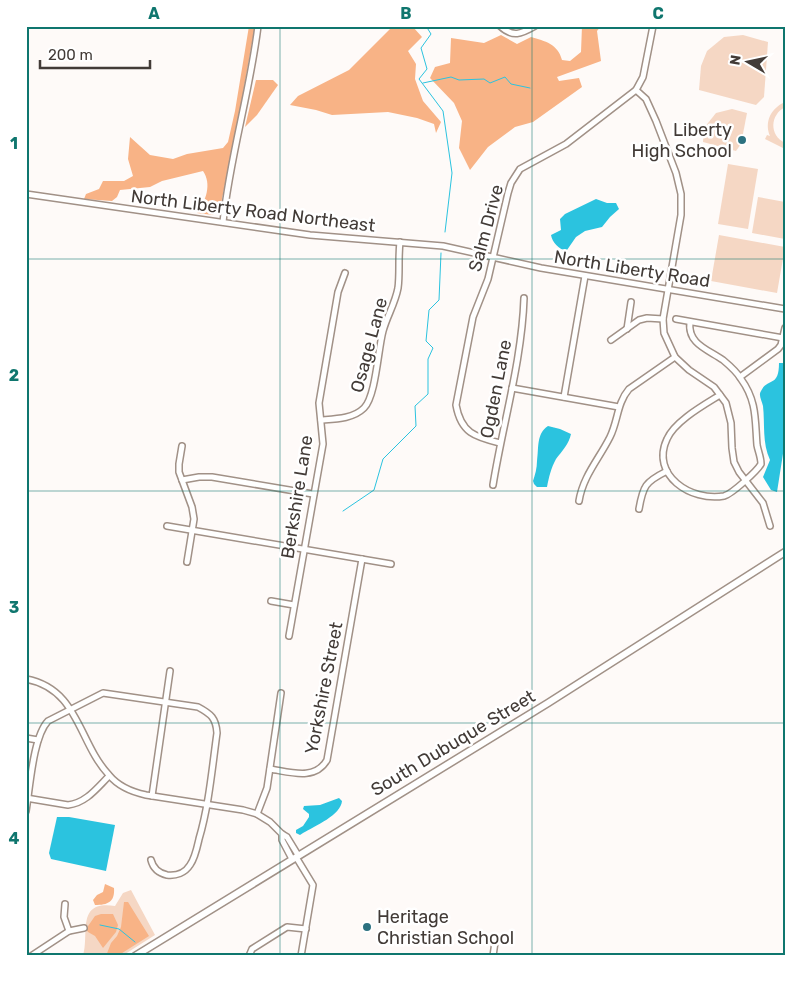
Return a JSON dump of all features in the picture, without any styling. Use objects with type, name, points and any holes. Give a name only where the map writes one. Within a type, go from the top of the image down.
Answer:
[{"type":"main road","name":"South Dubuque Street","points":[[134,956],[548,702],[785,552]]},
{"type":"street","points":[[223,222],[228,183],[258,26]]},
{"type":"street","points":[[500,26],[513,34],[535,26]]},
{"type":"street","points":[[653,26],[645,68],[636,90],[646,98],[676,173],[681,194],[681,215],[663,319],[664,333],[675,356],[689,370],[709,382],[726,403],[729,413],[734,462],[744,480],[758,495],[770,526]]},
{"type":"street","name":"Salm Drive","points":[[500,443],[471,434],[461,423],[456,405],[472,317],[488,279],[511,183],[520,169],[566,144],[636,90]]},
{"type":"street","name":"North Liberty Road Northeast","points":[[26,194],[310,235],[443,246],[475,253]]},
{"type":"street","name":"Osage Lane","points":[[321,420],[353,416],[366,407],[372,394],[382,333],[396,297],[400,242]]},
{"type":"street","name":"North Liberty Road","points":[[475,253],[541,268],[785,309]]},
{"type":"street","name":"Berkshire Lane","points":[[289,636],[322,444],[319,403],[338,292],[345,273]]},
{"type":"street","points":[[564,397],[586,276]]},
{"type":"street","name":"Ogden Lane","points":[[493,485],[512,388],[524,315],[524,298]]},
{"type":"street","points":[[627,329],[631,302]]},
{"type":"street","points":[[611,340],[639,320],[647,318],[663,319]]},
{"type":"street","points":[[676,319],[783,338]]},
{"type":"street","points":[[690,322],[690,331],[698,344],[723,360],[740,377],[749,393],[755,411],[758,448],[761,457],[759,468],[730,494],[716,496],[693,493],[677,484],[667,471],[664,459],[667,439],[672,430],[685,419],[720,395]]},
{"type":"street","points":[[740,377],[778,350],[785,328]]},
{"type":"street","points":[[579,501],[585,480],[615,425],[621,400],[629,390],[675,356]]},
{"type":"street","points":[[512,388],[619,407]]},
{"type":"street","points":[[182,446],[179,464],[182,480],[194,514],[188,562]]},
{"type":"street","points":[[639,509],[642,494],[647,483],[652,478],[667,471]]},
{"type":"street","points":[[182,480],[212,477],[313,494]]},
{"type":"street","points":[[167,526],[390,564]]},
{"type":"street","name":"Yorkshire Street","points":[[270,769],[308,774],[318,771],[327,760],[362,559]]},
{"type":"street","points":[[271,601],[294,605]]},
{"type":"street","points":[[152,796],[170,671]]},
{"type":"street","points":[[26,679],[48,686],[63,699],[109,776],[132,791],[257,814],[270,822],[282,834],[282,840],[296,857],[313,885],[301,956]]},
{"type":"street","points":[[26,811],[38,740],[42,728],[48,721],[103,693],[198,707],[210,713],[216,724],[217,733],[207,805],[194,858],[185,870],[173,875],[162,874],[153,867],[151,860]]},
{"type":"street","points":[[257,814],[265,794],[270,769],[281,693]]},
{"type":"street","points":[[26,738],[38,740]]},
{"type":"street","points":[[27,798],[68,805],[75,804],[84,800],[109,776]]},
{"type":"street","points":[[65,904],[64,917],[69,931]]},
{"type":"street","points":[[249,956],[252,948],[286,927],[306,928]]},
{"type":"street","points":[[31,956],[69,931],[84,928]]},
{"type":"street","points":[[493,956],[495,942]]},
{"type":"shaded area","points":[[249,26],[255,26],[242,99],[221,204],[213,215],[197,213],[207,192],[207,181],[203,171],[162,181],[150,187],[120,190],[117,197],[112,201],[84,199],[86,194],[99,189],[103,181],[124,181],[133,176],[128,159],[130,137],[150,155],[173,159],[187,154],[223,148],[228,142],[235,111]]},
{"type":"shaded area","points":[[395,26],[413,27],[422,37],[408,51],[416,64],[415,79],[423,101],[441,122],[436,133],[434,124],[417,118],[388,112],[332,115],[290,105],[298,96],[349,70]]},
{"type":"shaded area","points":[[582,26],[601,26],[597,31],[601,61],[557,77],[559,81],[579,78],[582,87],[533,122],[515,127],[488,147],[470,170],[459,148],[462,121],[454,103],[430,78],[435,67],[450,63],[451,38],[484,43],[501,35],[517,44],[531,37],[550,44],[557,50],[562,60],[570,61],[581,52]]},
{"type":"shaded area","points":[[743,35],[768,42],[764,97],[756,105],[699,90],[701,66],[707,51],[724,37]]},
{"type":"shaded area","points":[[256,80],[273,80],[278,85],[257,115],[245,127]]},
{"type":"shaded area","points":[[785,102],[785,107],[776,115],[773,125],[776,135],[785,143],[785,149],[765,139],[767,135],[770,136],[768,121],[770,116],[776,108]]},
{"type":"shaded area","points":[[732,109],[747,113],[741,144],[736,151],[703,142],[704,128],[716,113]]},
{"type":"shaded area","points":[[728,164],[758,169],[748,229],[718,224]]},
{"type":"shaded area","points":[[758,197],[785,202],[785,239],[752,233]]},
{"type":"shaded area","points":[[719,235],[785,247],[777,293],[711,281]]},
{"type":"shaded area","points":[[105,884],[114,888],[112,900],[104,904],[95,905],[93,900],[103,892]]},
{"type":"shaded area","points":[[131,890],[155,935],[122,956],[83,956],[89,913],[94,908],[115,906],[123,893]]},
{"type":"shaded area","points":[[124,902],[128,902],[149,936],[119,955],[106,956],[111,943],[121,927]]},
{"type":"shaded area","points":[[113,914],[118,925],[116,932],[103,948],[95,936],[86,929],[95,916]]},
{"type":"water","points":[[596,199],[607,203],[616,203],[619,209],[602,227],[585,231],[576,237],[567,250],[559,248],[551,235],[561,230],[560,219],[565,214]]},
{"type":"water","points":[[779,363],[785,363],[785,441],[777,492],[771,490],[763,477],[770,460],[767,454],[763,406],[760,394],[764,387],[777,376]]},
{"type":"water","points":[[548,426],[571,434],[567,444],[554,462],[547,487],[537,487],[533,481],[537,466],[539,442],[544,429]]},
{"type":"water","points":[[339,798],[342,801],[337,811],[300,835],[296,833],[296,830],[303,826],[309,817],[309,814],[303,809],[304,806],[320,805]]},
{"type":"water","points":[[57,817],[69,817],[115,825],[106,871],[51,859],[49,853]]},
{"type":"waterway","points":[[426,26],[431,34],[421,48],[427,69],[419,79],[443,111],[452,173],[445,232]]},
{"type":"waterway","points":[[423,83],[451,77],[459,80],[484,79],[490,83],[505,77],[511,84],[530,88]]},
{"type":"waterway","points":[[343,511],[374,490],[383,459],[416,426],[415,406],[428,394],[428,359],[433,348],[426,341],[429,310],[439,300],[441,253]]},
{"type":"waterway","points":[[100,925],[119,929],[135,942]]},
{"type":"place","name":"Liberty High School","points":[[742,140]]},
{"type":"place","name":"Heritage Christian School","points":[[367,927]]}]
